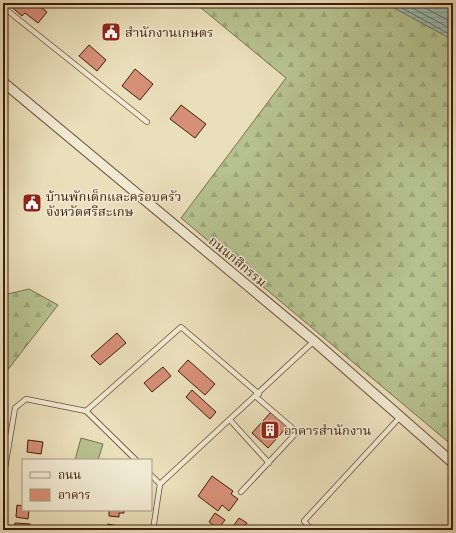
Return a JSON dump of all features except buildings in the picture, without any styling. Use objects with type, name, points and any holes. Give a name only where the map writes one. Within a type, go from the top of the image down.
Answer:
[{"type":"street","name":"ถนนกสิกรรม","points":[[3,82],[314,341],[402,416],[453,463]]},
{"type":"lane","points":[[3,7],[147,122]]},
{"type":"lane","points":[[86,411],[181,327],[297,432],[241,492]]},
{"type":"lane","points":[[153,530],[160,484],[314,341]]},
{"type":"lane","points":[[3,480],[15,408],[26,399],[86,411],[135,459]]},
{"type":"lane","points":[[312,530],[304,521],[402,416]]},
{"type":"lane","points":[[230,420],[269,463]]},
{"type":"lane","points":[[152,476],[160,484]]},
{"type":"green space","points":[[195,3],[385,3],[453,40],[453,446],[181,218],[286,78]]},
{"type":"green space","points":[[29,289],[58,305],[3,376],[3,295]]},
{"type":"green space","points":[[81,438],[103,444],[98,459],[75,459]]},
{"type":"water","points":[[385,3],[453,3],[453,40]]},
{"type":"place","name":"สำนักงานเกษตร","points":[[111,32]]},
{"type":"place","name":"บ้านพักเด็กและครอบครัว จังหวัดศรีสะเกษ","points":[[32,203]]},
{"type":"place","name":"อาคารสำนักงาน","points":[[270,430]]}]
